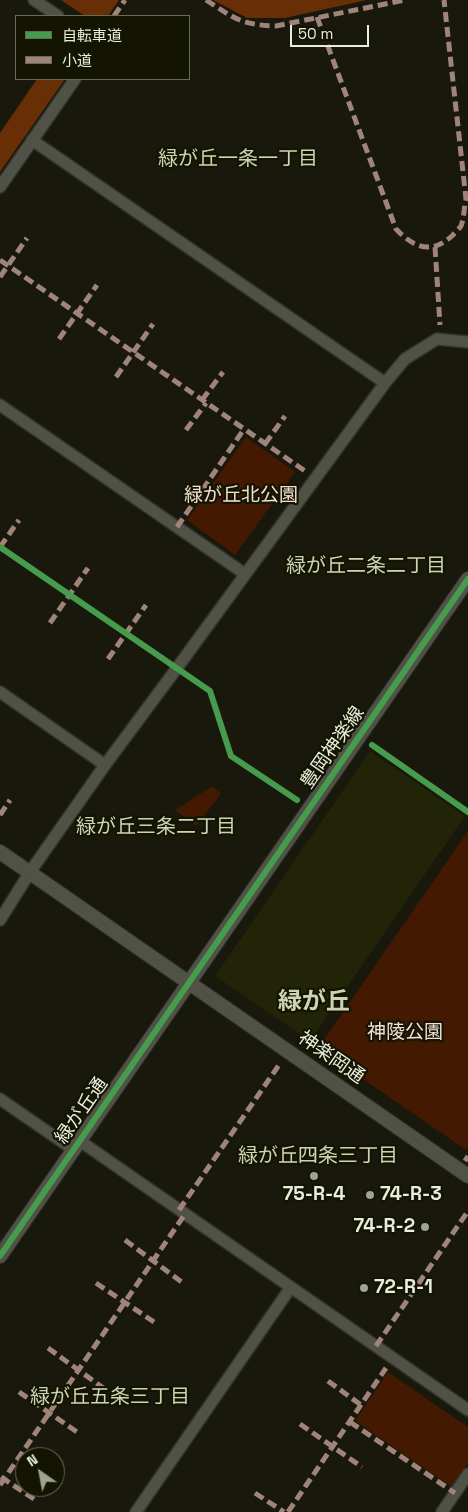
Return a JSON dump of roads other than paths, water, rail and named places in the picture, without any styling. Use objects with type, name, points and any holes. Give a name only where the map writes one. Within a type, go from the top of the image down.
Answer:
[{"type":"street","points":[[34,0],[56,15]]},
{"type":"street","points":[[0,187],[74,80]]},
{"type":"street","points":[[32,140],[385,383]]},
{"type":"street","points":[[0,920],[30,872],[105,764],[385,383],[405,359],[437,339],[468,342]]},
{"type":"street","points":[[0,405],[245,574]]},
{"type":"street","name":"豊岡神楽線","points":[[189,982],[466,586]]},
{"type":"street","points":[[0,692],[105,764]]},
{"type":"street","name":"神楽岡通","points":[[0,852],[468,1176]]},
{"type":"street","name":"緑が丘通","points":[[0,1256],[189,982]]},
{"type":"street","points":[[0,1099],[77,1145],[291,1287],[468,1410]]},
{"type":"street","points":[[136,1512],[291,1287]]},
{"type":"street","points":[[442,1512],[468,1474]]},
{"type":"place","name":"75-R-4","points":[[314,1176]]},
{"type":"place","name":"74-R-3","points":[[370,1195]]},
{"type":"place","name":"74-R-2","points":[[425,1227]]},
{"type":"place","name":"72-R-1","points":[[364,1288]]},
{"type":"district","name":"緑が丘一条一丁目","points":[[238,160]]},
{"type":"district","name":"緑が丘二条二丁目","points":[[366,567]]},
{"type":"district","name":"緑が丘三条二丁目","points":[[156,828]]},
{"type":"district","name":"緑が丘","points":[[314,1002]]},
{"type":"district","name":"緑が丘四条三丁目","points":[[318,1157]]},
{"type":"district","name":"緑が丘五条三丁目","points":[[110,1398]]},
{"type":"park label","name":"緑が丘北公園","points":[[241,496]]},
{"type":"park label","name":"神陵公園","points":[[405,1033]]}]
